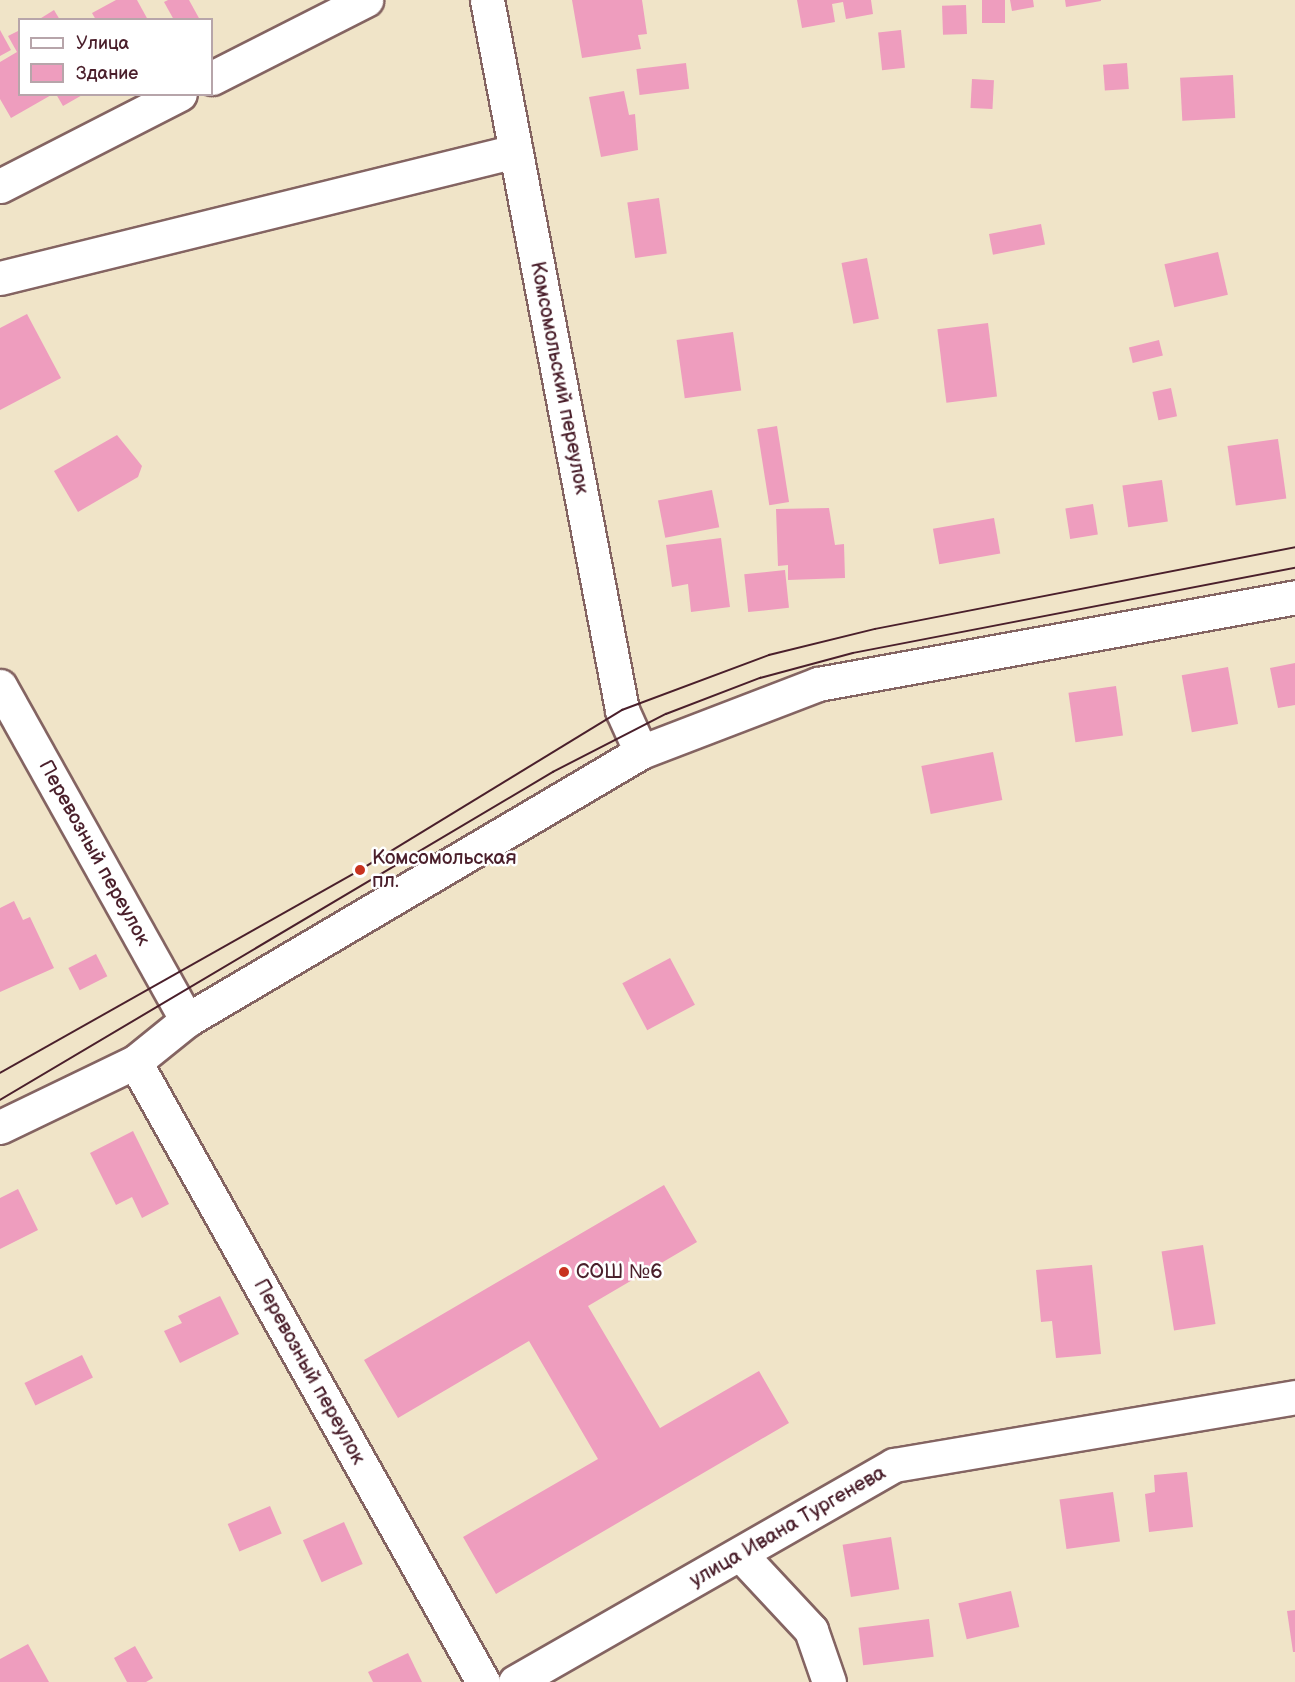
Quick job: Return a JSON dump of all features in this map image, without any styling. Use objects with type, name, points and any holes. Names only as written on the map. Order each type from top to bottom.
[{"type":"street","points":[[213,77],[366,0]]},
{"type":"street","name":"Комсомольский переулок","points":[[487,0],[622,710],[641,753]]},
{"type":"street","points":[[0,186],[176,96]]},
{"type":"street","points":[[0,278],[516,151]]},
{"type":"street","points":[[0,1127],[135,1062],[188,1020],[641,753],[818,684],[1295,597]]},
{"type":"street","name":"Перевозный переулок","points":[[0,686],[188,1020]]},
{"type":"street","name":"Перевозный переулок","points":[[135,1062],[483,1682]]},
{"type":"street","name":"улица Ивана Тургенева","points":[[515,1682],[741,1555],[894,1465],[1295,1397]]},
{"type":"street","points":[[741,1555],[811,1630],[829,1682]]},
{"type":"building","points":[[116,0],[137,0],[147,18],[95,18],[92,13]]},
{"type":"building","points":[[189,0],[199,18],[173,18],[164,2]]},
{"type":"building","points":[[572,0],[642,0],[647,34],[638,35],[641,49],[582,58]]},
{"type":"building","points":[[797,0],[871,0],[873,14],[846,19],[843,2],[832,4],[835,22],[802,28]]},
{"type":"building","points":[[982,0],[1005,0],[1005,23],[982,23]]},
{"type":"building","points":[[1010,0],[1033,0],[1034,7],[1012,11]]},
{"type":"building","points":[[1065,0],[1101,0],[1101,1],[1066,7]]},
{"type":"building","points":[[966,5],[967,34],[943,35],[942,6]]},
{"type":"building","points":[[54,10],[59,18],[41,18]]},
{"type":"building","points":[[0,30],[11,50],[0,56]]},
{"type":"building","points":[[901,30],[905,68],[882,70],[878,32]]},
{"type":"building","points":[[18,31],[18,96],[50,96],[11,118],[0,99],[0,62],[17,52],[8,36]]},
{"type":"building","points":[[686,63],[689,89],[640,95],[636,69]]},
{"type":"building","points":[[1127,63],[1129,89],[1105,91],[1103,65]]},
{"type":"building","points":[[1233,75],[1235,118],[1182,121],[1180,78]]},
{"type":"building","points":[[972,79],[994,80],[992,109],[970,108]]},
{"type":"building","points":[[624,91],[629,115],[635,114],[638,150],[601,157],[589,97]]},
{"type":"building","points":[[57,96],[80,96],[63,106]]},
{"type":"building","points":[[659,198],[667,253],[635,258],[627,202]]},
{"type":"building","points":[[1041,224],[1045,245],[993,255],[989,234]]},
{"type":"building","points":[[1218,252],[1228,295],[1174,307],[1164,264]]},
{"type":"building","points":[[867,258],[879,319],[853,324],[841,263]]},
{"type":"building","points":[[27,314],[61,378],[0,410],[0,328]]},
{"type":"building","points":[[988,323],[997,396],[946,403],[937,329]]},
{"type":"building","points":[[733,332],[741,390],[685,398],[677,340]]},
{"type":"building","points":[[1159,340],[1163,356],[1133,363],[1129,347]]},
{"type":"building","points":[[1171,388],[1177,416],[1158,420],[1152,392]]},
{"type":"building","points":[[777,426],[789,502],[769,505],[757,429]]},
{"type":"building","points":[[117,435],[142,466],[138,477],[78,512],[54,471]]},
{"type":"building","points":[[1278,439],[1286,498],[1236,506],[1227,446]]},
{"type":"building","points":[[1162,480],[1168,522],[1128,527],[1122,486]]},
{"type":"building","points":[[712,490],[719,527],[665,538],[658,500]]},
{"type":"building","points":[[1093,504],[1098,535],[1070,539],[1065,508]]},
{"type":"building","points":[[829,508],[835,545],[844,544],[845,578],[788,580],[788,565],[778,566],[776,509]]},
{"type":"building","points":[[994,518],[1000,553],[939,564],[933,529]]},
{"type":"building","points":[[721,538],[730,607],[691,612],[688,584],[672,587],[666,545]]},
{"type":"building","points":[[785,570],[789,608],[748,612],[744,574]]},
{"type":"building","points":[[1295,663],[1295,705],[1278,708],[1270,668]]},
{"type":"building","points":[[1228,667],[1238,724],[1192,732],[1182,675]]},
{"type":"building","points":[[1116,686],[1123,736],[1075,742],[1068,693]]},
{"type":"building","points":[[993,752],[1002,800],[931,814],[921,766]]},
{"type":"building","points":[[14,901],[23,920],[30,917],[54,968],[0,992],[0,908]]},
{"type":"building","points":[[96,954],[107,976],[80,990],[68,968]]},
{"type":"building","points":[[670,958],[695,1005],[647,1030],[622,983]]},
{"type":"building","points":[[133,1131],[169,1204],[142,1218],[132,1197],[116,1205],[90,1153]]},
{"type":"building","points":[[664,1185],[697,1242],[588,1306],[660,1428],[759,1371],[789,1423],[496,1594],[463,1537],[598,1459],[529,1341],[398,1418],[364,1360]]},
{"type":"building","points":[[18,1189],[38,1230],[0,1249],[0,1198]]},
{"type":"building","points":[[1203,1245],[1216,1324],[1174,1331],[1162,1252]]},
{"type":"building","points":[[1092,1265],[1101,1354],[1056,1358],[1052,1321],[1041,1322],[1036,1270]]},
{"type":"building","points":[[220,1296],[239,1334],[180,1363],[164,1331],[182,1323],[178,1316]]},
{"type":"building","points":[[82,1355],[93,1377],[35,1406],[24,1383]]},
{"type":"building","points":[[1187,1472],[1193,1527],[1149,1532],[1145,1494],[1155,1492],[1154,1475]]},
{"type":"building","points":[[1113,1492],[1120,1542],[1066,1549],[1060,1500]]},
{"type":"building","points":[[270,1506],[282,1534],[239,1552],[228,1524]]},
{"type":"building","points":[[344,1522],[363,1564],[322,1582],[303,1540]]},
{"type":"building","points":[[891,1537],[899,1589],[851,1597],[843,1545]]},
{"type":"building","points":[[1011,1591],[1019,1627],[967,1639],[958,1603]]},
{"type":"building","points":[[1295,1610],[1295,1652],[1293,1652],[1287,1611]]},
{"type":"building","points":[[929,1619],[934,1657],[863,1665],[859,1628]]},
{"type":"building","points":[[28,1644],[49,1682],[0,1682],[0,1659]]},
{"type":"building","points":[[135,1646],[153,1678],[146,1682],[127,1682],[114,1658]]},
{"type":"building","points":[[408,1653],[422,1682],[373,1682],[368,1672]]},
{"type":"tram line","points":[[0,1073],[360,870],[622,710],[769,655],[875,629],[1295,547]]},
{"type":"tram line","points":[[0,1100],[553,772],[666,714],[760,678],[853,653],[1295,568]]},
{"type":"place","name":"Комсомольская пл.","points":[[360,870]]},
{"type":"place","name":"СОШ №6","points":[[564,1272]]}]
